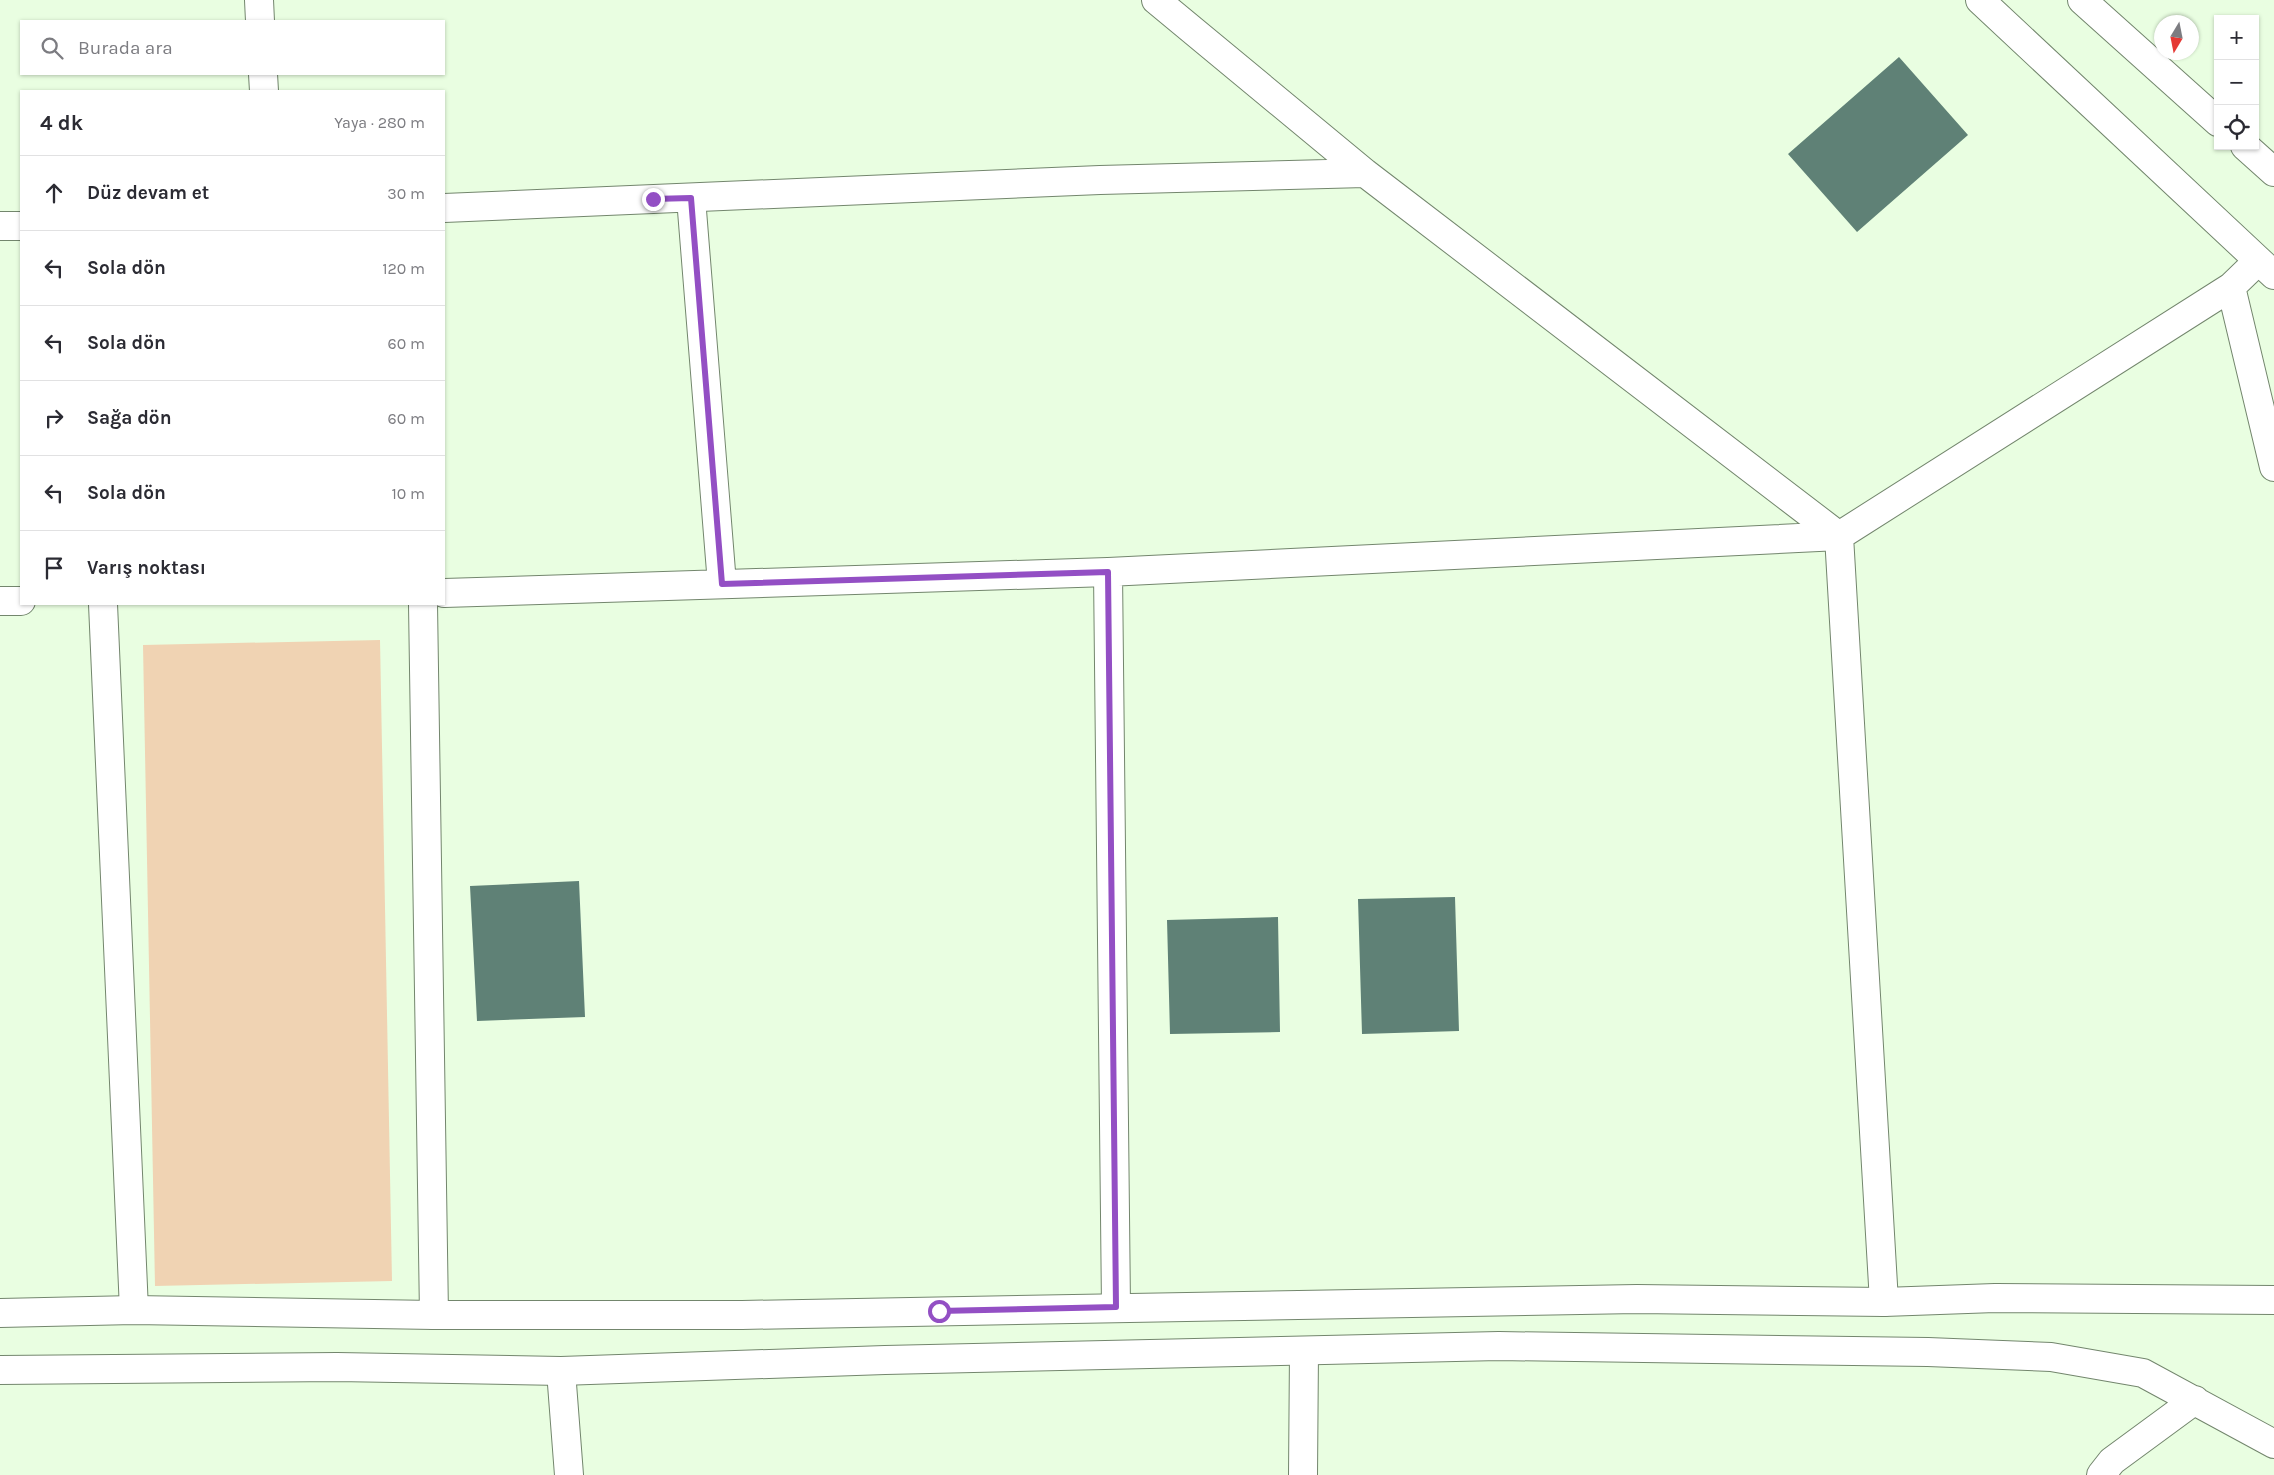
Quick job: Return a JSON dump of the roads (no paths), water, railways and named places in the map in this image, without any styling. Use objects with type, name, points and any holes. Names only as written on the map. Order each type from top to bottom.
[{"type":"street","points":[[259,0],[260,20]]},
{"type":"street","points":[[1156,0],[1366,173],[1839,536],[1884,1302]]},
{"type":"street","points":[[445,593],[1108,572],[1839,536],[2231,287],[2266,268],[1980,0]]},
{"type":"street","points":[[2082,0],[2214,118]]},
{"type":"street","points":[[263,75],[264,90]]},
{"type":"street","points":[[2249,150],[2274,172]]},
{"type":"street","points":[[445,208],[1100,180],[1366,173]]},
{"type":"street","points":[[691,198],[722,584]]},
{"type":"street","points":[[0,226],[20,226]]},
{"type":"street","points":[[2231,287],[2274,467]]},
{"type":"street","points":[[1108,572],[1116,1307]]},
{"type":"street","points":[[0,602],[20,601]]},
{"type":"street","points":[[103,605],[134,1310]]},
{"type":"street","points":[[423,605],[434,1315]]},
{"type":"street","points":[[0,1312],[134,1310],[434,1315],[742,1315],[1637,1299],[1884,1302],[1995,1298],[2274,1300]]},
{"type":"street","points":[[0,1370],[337,1367],[561,1371],[884,1360],[1499,1346],[1928,1352],[2051,1357],[2143,1373],[2274,1444]]},
{"type":"street","points":[[1303,1475],[1304,1351]]},
{"type":"street","points":[[561,1371],[569,1475]]},
{"type":"street","points":[[2101,1475],[2112,1461],[2195,1400]]}]
